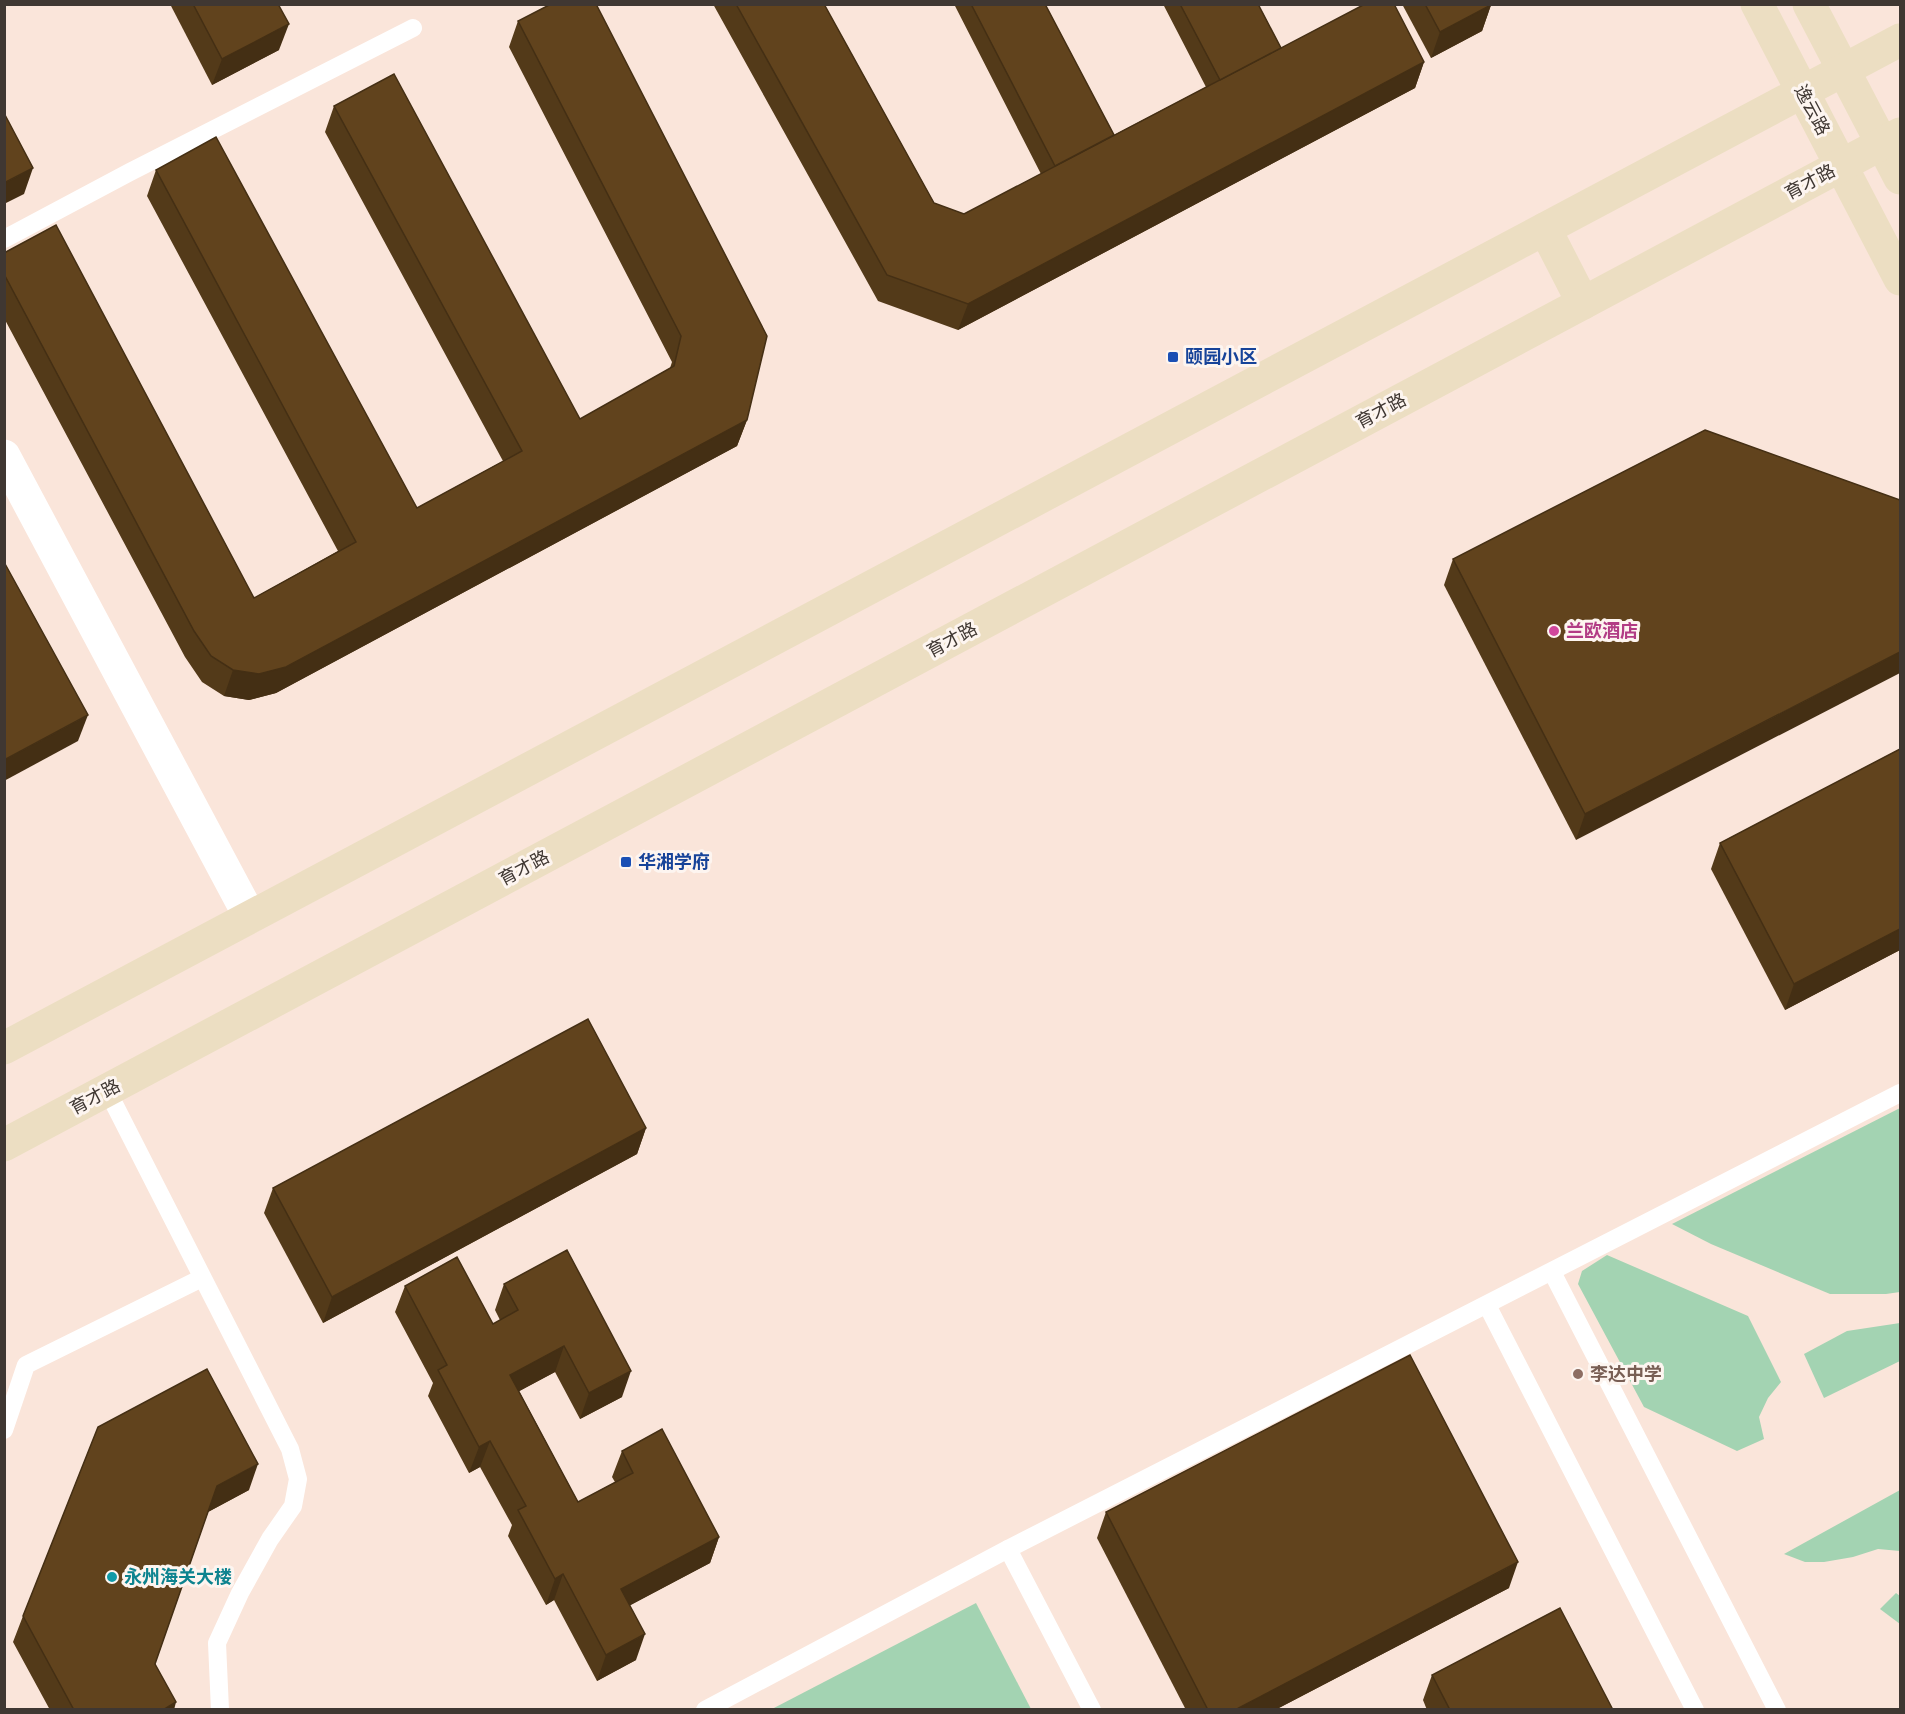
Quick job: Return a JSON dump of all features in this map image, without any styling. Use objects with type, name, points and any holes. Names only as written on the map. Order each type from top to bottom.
[{"type":"main road","name":"逸云路","points":[[1757,4],[1900,279]]},
{"type":"main road","points":[[1809,4],[1844,70],[1892,139],[1900,178]]},
{"type":"main road","points":[[4,1048],[1900,39]]},
{"type":"main road","name":"育才路","points":[[4,1145],[1892,139]]},
{"type":"main road","points":[[1545,229],[1583,303]]},
{"type":"street","points":[[4,456],[250,917]]},
{"type":"lane","points":[[4,239],[413,28]]},
{"type":"lane","points":[[107,1090],[290,1449],[298,1479],[293,1506],[270,1539],[240,1593],[217,1643],[220,1710]]},
{"type":"lane","points":[[705,1710],[1008,1550],[1900,1093]]},
{"type":"lane","points":[[1552,1272],[1777,1710]]},
{"type":"lane","points":[[4,1430],[26,1365],[202,1278]]},
{"type":"lane","points":[[1486,1305],[1695,1710]]},
{"type":"lane","points":[[1008,1550],[1092,1710]]},
{"type":"green space","points":[[1900,1108],[1900,1292],[1830,1294],[1711,1244],[1672,1224]]},
{"type":"green space","points":[[1607,1255],[1748,1316],[1781,1382],[1768,1398],[1759,1417],[1764,1439],[1737,1451],[1644,1407],[1578,1284],[1582,1271]]},
{"type":"green space","points":[[1900,1323],[1900,1361],[1824,1398],[1804,1354],[1847,1331]]},
{"type":"green space","points":[[1900,1490],[1900,1551],[1878,1549],[1853,1557],[1824,1562],[1805,1562],[1784,1554]]},
{"type":"green space","points":[[1896,1593],[1900,1596],[1900,1624],[1880,1609]]},
{"type":"green space","points":[[976,1603],[1031,1709],[772,1709]]},
{"type":"building","points":[[193,4],[278,4],[289,24],[222,59]]},
{"type":"building","points":[[551,4],[596,4],[767,336],[747,420],[286,667],[259,674],[233,670],[211,656],[194,631],[4,274],[4,253],[56,225],[254,598],[356,542],[156,170],[216,137],[417,508],[522,451],[334,106],[394,74],[580,419],[674,366],[681,336],[518,21]]},
{"type":"building","points":[[736,4],[824,4],[934,203],[964,214],[1365,4],[1394,4],[1424,62],[968,304],[887,275]]},
{"type":"building","points":[[971,4],[1045,4],[1114,135],[1055,166]]},
{"type":"building","points":[[1180,4],[1258,4],[1281,48],[1220,80]]},
{"type":"building","points":[[1425,4],[1490,4],[1491,5],[1440,32]]},
{"type":"building","points":[[4,113],[33,168],[4,183]]},
{"type":"building","points":[[1705,430],[1900,500],[1900,652],[1585,814],[1453,559]]},
{"type":"building","points":[[4,562],[88,715],[6,759],[4,756]]},
{"type":"building","points":[[1900,749],[1900,929],[1794,984],[1720,843]]},
{"type":"building","points":[[588,1019],[646,1128],[332,1297],[273,1188]]},
{"type":"building","points":[[567,1250],[631,1371],[589,1393],[564,1346],[510,1375],[578,1502],[633,1473],[622,1451],[662,1429],[719,1537],[621,1589],[645,1634],[606,1655],[563,1574],[555,1579],[518,1510],[526,1506],[490,1441],[479,1447],[438,1370],[447,1365],[405,1286],[457,1257],[493,1324],[518,1310],[504,1284]]},
{"type":"building","points":[[1410,1355],[1518,1562],[1235,1710],[1208,1710],[1106,1512]]},
{"type":"building","name":"永州海关大楼","points":[[207,1369],[258,1464],[217,1486],[155,1664],[176,1702],[163,1710],[74,1710],[23,1616],[98,1427]]},
{"type":"building","points":[[1560,1608],[1613,1710],[1450,1710],[1432,1675]]},
{"type":"place","name":"颐园小区","points":[[1173,357]]},
{"type":"place","name":"兰欧酒店","points":[[1554,631]]},
{"type":"place","name":"华湘学府","points":[[626,862]]},
{"type":"place","name":"李达中学","points":[[1578,1374]]},
{"type":"place","name":"永州海关大楼","points":[[112,1577]]}]
